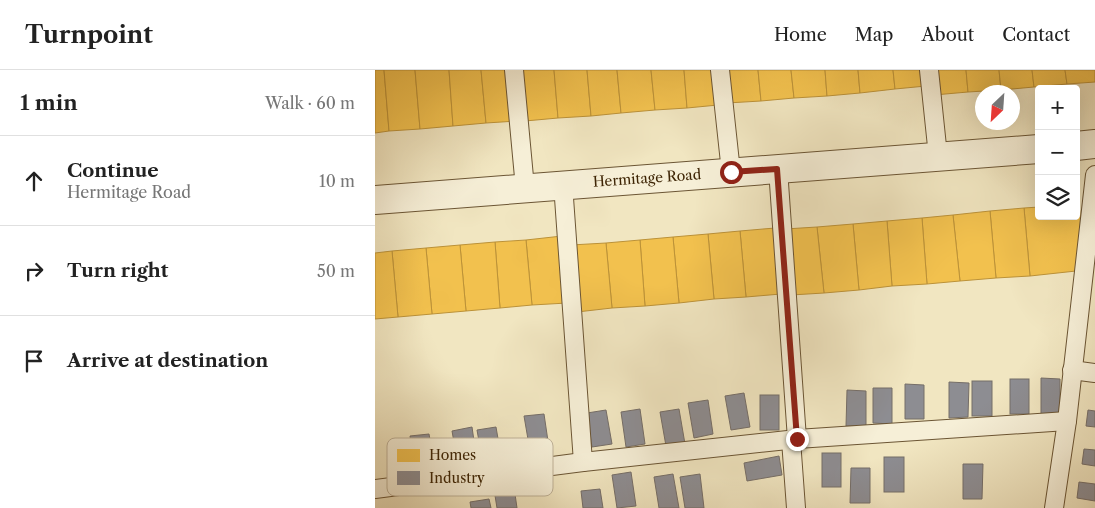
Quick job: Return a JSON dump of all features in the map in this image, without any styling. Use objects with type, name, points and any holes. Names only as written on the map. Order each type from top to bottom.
[{"type":"street","points":[[1080,146],[1095,144]]},
{"type":"street","name":"Hermitage Road","points":[[375,200],[563,184],[1035,149]]},
{"type":"lane","points":[[514,70],[525,188]]},
{"type":"lane","points":[[721,70],[731,172]]},
{"type":"lane","points":[[929,70],[937,156]]},
{"type":"lane","points":[[777,169],[794,439],[796,508]]},
{"type":"lane","points":[[1054,508],[1067,421],[1095,175]]},
{"type":"lane","points":[[563,184],[583,462]]},
{"type":"lane","points":[[1072,370],[1095,373]]},
{"type":"lane","points":[[553,466],[794,439],[1067,421]]},
{"type":"building: Homes","points":[[375,70],[384,70],[389,131],[375,133]]},
{"type":"building: Homes","points":[[384,70],[415,70],[420,129],[389,131]]},
{"type":"building: Homes","points":[[415,70],[449,70],[453,126],[420,129]]},
{"type":"building: Homes","points":[[449,70],[481,70],[486,123],[453,126]]},
{"type":"building: Homes","points":[[481,70],[512,70],[517,121],[486,123]]},
{"type":"building: Homes","points":[[521,70],[554,70],[558,118],[525,121]]},
{"type":"building: Homes","points":[[554,70],[587,70],[591,116],[558,118]]},
{"type":"building: Homes","points":[[587,70],[617,70],[621,113],[591,116]]},
{"type":"building: Homes","points":[[617,70],[651,70],[655,110],[621,113]]},
{"type":"building: Homes","points":[[651,70],[684,70],[687,108],[655,110]]},
{"type":"building: Homes","points":[[684,70],[715,70],[718,105],[687,108]]},
{"type":"building: Homes","points":[[724,70],[758,70],[761,101],[727,103]]},
{"type":"building: Homes","points":[[758,70],[791,70],[794,98],[761,101]]},
{"type":"building: Homes","points":[[791,70],[825,70],[827,96],[794,98]]},
{"type":"building: Homes","points":[[825,70],[858,70],[860,93],[827,96]]},
{"type":"building: Homes","points":[[858,70],[893,70],[895,89],[860,93]]},
{"type":"building: Homes","points":[[893,70],[924,70],[926,86],[895,89]]},
{"type":"building: Homes","points":[[932,70],[966,70],[968,92],[934,95]]},
{"type":"building: Homes","points":[[966,70],[999,70],[1000,85],[975,85],[975,92],[968,92]]},
{"type":"building: Homes","points":[[999,70],[1032,70],[1034,87],[1020,88],[1020,85],[1000,85]]},
{"type":"building: Homes","points":[[1032,70],[1065,70],[1067,84],[1035,85],[1034,87]]},
{"type":"building: Homes","points":[[1065,70],[1095,70],[1095,82],[1067,84]]},
{"type":"building: Homes","points":[[1035,207],[1035,220],[1080,220],[1080,215],[1082,236],[1076,271],[1030,276],[1024,208]]},
{"type":"building: Homes","points":[[1024,208],[1030,276],[996,278],[990,211]]},
{"type":"building: Homes","points":[[990,211],[996,278],[960,281],[953,215]]},
{"type":"building: Homes","points":[[953,215],[960,281],[927,284],[922,218]]},
{"type":"building: Homes","points":[[922,218],[927,284],[892,286],[887,221]]},
{"type":"building: Homes","points":[[887,221],[892,286],[859,290],[853,224]]},
{"type":"building: Homes","points":[[853,224],[859,290],[824,293],[817,227]]},
{"type":"building: Homes","points":[[817,227],[824,293],[791,295],[785,229]]},
{"type":"building: Homes","points":[[775,228],[781,294],[746,297],[740,231]]},
{"type":"building: Homes","points":[[740,231],[746,297],[714,299],[708,234]]},
{"type":"building: Homes","points":[[708,234],[714,299],[679,303],[673,237]]},
{"type":"building: Homes","points":[[562,236],[567,303],[532,305],[526,240]]},
{"type":"building: Homes","points":[[673,237],[679,303],[645,306],[640,240]]},
{"type":"building: Homes","points":[[526,240],[532,305],[500,308],[495,242]]},
{"type":"building: Homes","points":[[640,240],[645,306],[612,308],[606,243]]},
{"type":"building: Homes","points":[[495,242],[500,308],[466,311],[460,245]]},
{"type":"building: Homes","points":[[606,243],[612,308],[577,312],[571,245]]},
{"type":"building: Homes","points":[[460,245],[466,311],[432,314],[426,248]]},
{"type":"building: Homes","points":[[426,248],[432,314],[398,317],[392,251]]},
{"type":"building: Homes","points":[[392,251],[398,317],[375,319],[375,253]]},
{"type":"building: Industry","points":[[1041,378],[1060,379],[1060,413],[1041,414]]},
{"type":"building: Industry","points":[[1010,379],[1029,379],[1029,414],[1010,414]]},
{"type":"building: Industry","points":[[972,381],[992,381],[992,416],[972,416]]},
{"type":"building: Industry","points":[[949,382],[969,383],[968,417],[949,418]]},
{"type":"building: Industry","points":[[905,384],[924,385],[924,419],[905,419]]},
{"type":"building: Industry","points":[[873,388],[892,388],[892,424],[873,423]]},
{"type":"building: Industry","points":[[847,390],[866,391],[866,426],[846,426]]},
{"type":"building: Industry","points":[[744,393],[750,427],[731,430],[725,396]]},
{"type":"building: Industry","points":[[760,395],[779,395],[779,430],[760,430]]},
{"type":"building: Industry","points":[[708,400],[713,434],[694,438],[688,403]]},
{"type":"building: Industry","points":[[640,409],[645,444],[626,447],[621,412]]},
{"type":"building: Industry","points":[[679,409],[685,444],[666,446],[660,412]]},
{"type":"building: Industry","points":[[606,410],[612,444],[592,447],[587,413]]},
{"type":"building: Industry","points":[[1088,410],[1095,411],[1095,427],[1086,426]]},
{"type":"building: Industry","points":[[544,414],[548,438],[528,438],[524,416]]},
{"type":"building: Industry","points":[[472,427],[474,438],[453,438],[452,431]]},
{"type":"building: Industry","points":[[496,427],[498,438],[478,438],[477,430]]},
{"type":"building: Industry","points":[[429,434],[430,438],[410,438],[410,436]]},
{"type":"building: Industry","points":[[1084,449],[1095,450],[1095,466],[1082,464]]},
{"type":"building: Industry","points":[[822,453],[841,453],[841,487],[822,487]]},
{"type":"building: Industry","points":[[779,456],[782,475],[747,481],[744,463]]},
{"type":"building: Industry","points":[[884,457],[904,457],[904,492],[884,492]]},
{"type":"building: Industry","points":[[963,464],[983,464],[982,499],[963,499]]},
{"type":"building: Industry","points":[[851,468],[870,468],[870,503],[850,503]]},
{"type":"building: Industry","points":[[631,472],[636,506],[617,508],[612,475]]},
{"type":"building: Industry","points":[[673,474],[679,508],[659,508],[654,477]]},
{"type":"building: Industry","points":[[700,474],[704,508],[685,508],[680,477]]},
{"type":"building: Industry","points":[[1079,482],[1095,484],[1095,501],[1077,498]]},
{"type":"building: Industry","points":[[600,489],[603,508],[583,508],[581,491]]},
{"type":"building: Industry","points":[[495,496],[515,496],[517,508],[497,508]]},
{"type":"building: Industry","points":[[489,499],[491,508],[471,508],[470,502]]},
{"type":"route","points":[[731,172],[777,169],[797,439]]}]
